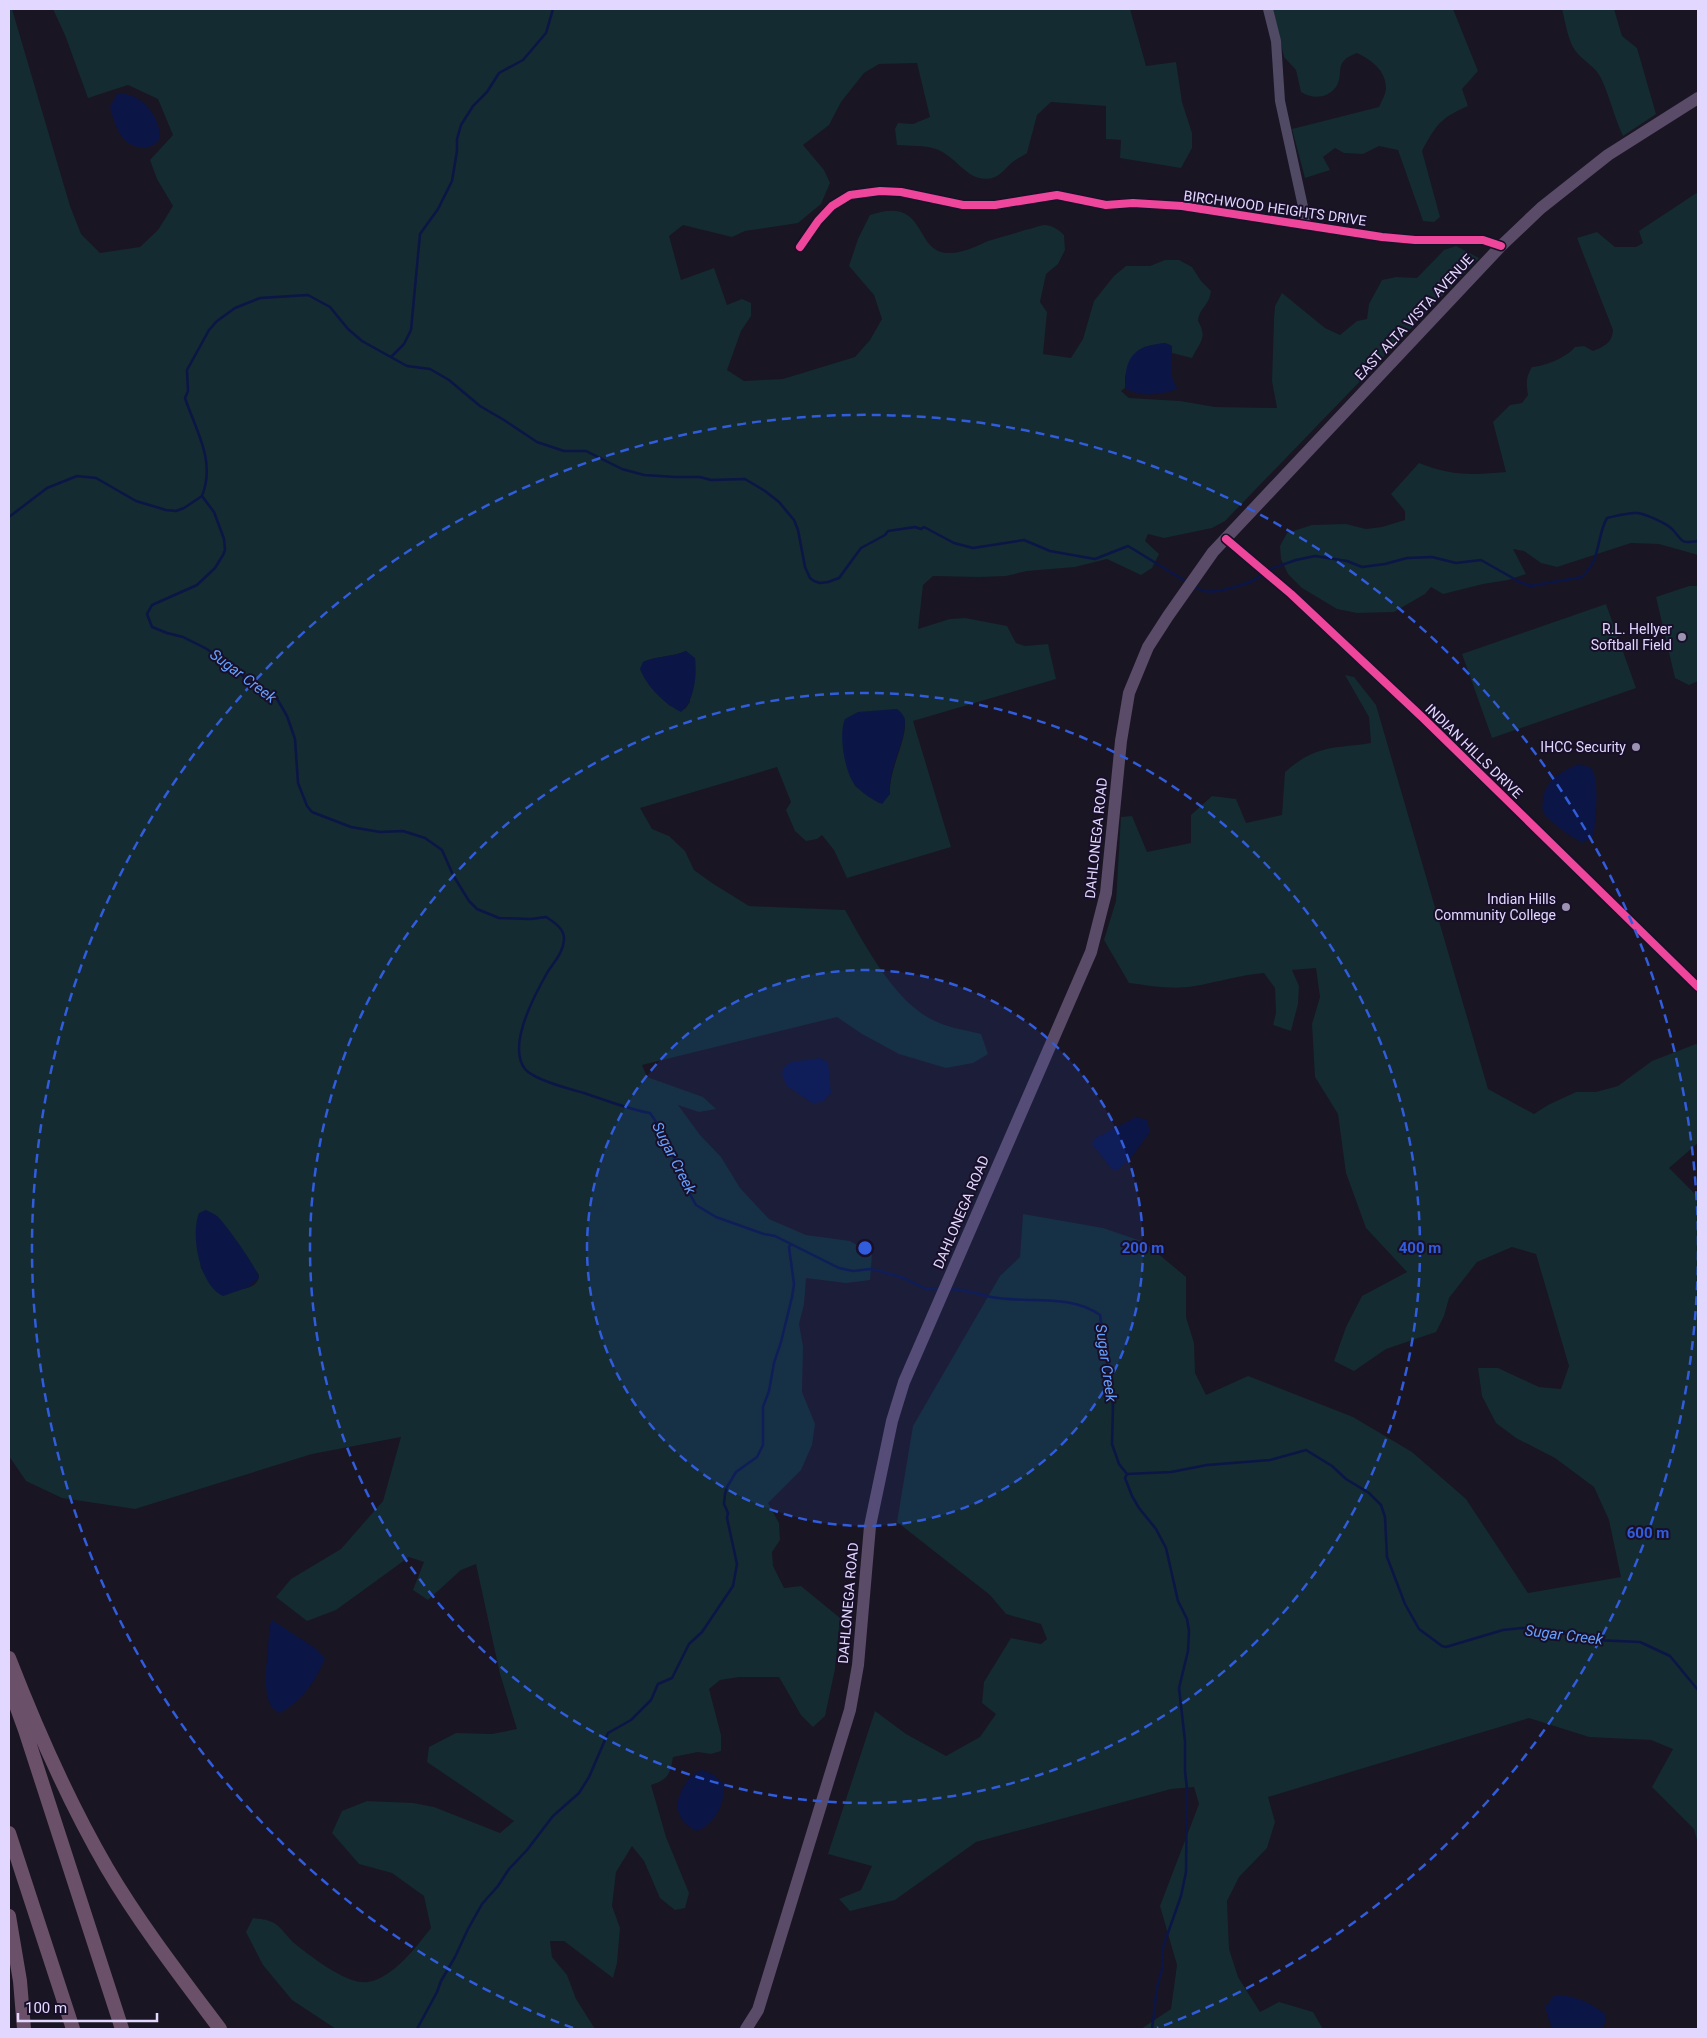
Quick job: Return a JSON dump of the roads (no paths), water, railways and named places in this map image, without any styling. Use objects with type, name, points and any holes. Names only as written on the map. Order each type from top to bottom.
[{"type":"highway","points":[[9,1658],[64,1790],[107,1868],[161,1951],[220,2029]]},
{"type":"highway","points":[[9,1686],[122,2029]]},
{"type":"highway","points":[[9,1832],[73,2029]]},
{"type":"highway","points":[[9,1916],[20,1981],[24,2029]]},
{"type":"main road","name":"EAST ALTA VISTA AVENUE","points":[[1303,457],[1501,246],[1542,208],[1606,157],[1698,98]]},
{"type":"main road","name":"DAHLONEGA ROAD","points":[[746,2029],[758,2010],[850,1710],[858,1665],[870,1526],[892,1421],[902,1390],[1024,1102],[1091,952],[1106,893],[1121,741],[1129,693],[1148,647],[1213,552],[1303,457]]},
{"type":"street","points":[[1268,9],[1276,41],[1280,101],[1307,225]]},
{"type":"street","name":"BIRCHWOOD HEIGHTS DRIVE","points":[[800,247],[818,221],[832,206],[850,196],[880,190],[901,192],[963,205],[996,204],[1057,195],[1106,205],[1182,206],[1382,237],[1415,240],[1483,240],[1501,246]]},
{"type":"street","name":"INDIAN HILLS DRIVE","points":[[1226,539],[1291,594],[1423,718],[1698,987]]},
{"type":"waterway","points":[[391,357],[404,344],[411,330],[420,234],[438,209],[452,181],[457,139],[461,125],[473,106],[487,92],[499,73],[523,60],[546,33],[553,9]]},
{"type":"waterway","points":[[202,496],[206,483],[206,458],[185,398],[188,391],[187,370],[209,330],[217,321],[235,308],[260,298],[308,295],[330,307],[348,329],[362,341],[407,366],[430,369],[449,380],[480,406],[537,442],[564,451],[586,451],[622,469],[644,475],[700,477],[711,480],[745,479],[779,502],[794,520],[798,530],[805,567],[810,578],[820,583],[839,578],[861,548],[885,535],[888,531],[915,527],[921,529],[924,527],[954,543],[973,548],[1024,540],[1050,551],[1095,559],[1128,546],[1187,582]]},
{"type":"waterway","name":"Sugar Creek","points":[[9,517],[47,488],[77,476],[96,478],[136,501],[166,510],[176,511],[184,508],[202,496]]},
{"type":"waterway","name":"Sugar Creek","points":[[202,496],[214,512],[224,539],[225,550],[215,568],[197,585],[152,605],[147,614],[152,627],[183,637],[205,648],[232,665],[247,680],[276,697],[287,716],[295,739],[298,783],[307,806],[312,812],[351,827],[380,832],[403,831],[425,838],[442,850],[453,875],[469,901],[477,909],[499,918],[531,919],[546,917],[558,926],[564,936],[562,949],[536,994],[521,1034],[520,1059],[525,1069],[536,1077],[553,1084],[650,1113],[667,1138],[681,1178],[696,1205],[716,1217],[775,1236],[839,1268],[853,1271],[870,1269],[880,1271],[904,1278],[926,1289],[939,1289]]},
{"type":"waterway","points":[[1267,570],[1315,556],[1347,561],[1362,567],[1385,564],[1407,558],[1432,557],[1456,563],[1481,560],[1530,586],[1582,577],[1596,555],[1607,518],[1638,513],[1666,525],[1682,541],[1698,541]]},
{"type":"waterway","points":[[1193,586],[1205,591],[1218,591],[1244,584],[1263,574]]},
{"type":"waterway","points":[[417,2029],[482,1904],[553,1816],[579,1793],[589,1777],[608,1733],[631,1720],[651,1700],[658,1684],[672,1678],[689,1644],[702,1632],[733,1586],[737,1564],[727,1518],[728,1513],[724,1504],[725,1494],[736,1472],[757,1457],[763,1445],[763,1407],[769,1391],[774,1363],[781,1342],[794,1284],[789,1247],[791,1244]]},
{"type":"waterway","name":"Sugar Creek","points":[[949,1289],[1005,1299],[1061,1301],[1088,1308],[1100,1315],[1113,1406],[1112,1444],[1119,1464],[1127,1474],[1171,1472],[1207,1465],[1270,1460],[1306,1450],[1332,1466],[1346,1479],[1369,1493],[1381,1505],[1385,1517],[1387,1557],[1405,1604],[1419,1629],[1442,1646],[1446,1647],[1503,1630],[1522,1628],[1555,1631],[1595,1640],[1640,1642],[1670,1656],[1698,1690]]},
{"type":"waterway","points":[[1127,1474],[1125,1478],[1132,1496],[1156,1529],[1166,1548],[1178,1601],[1187,1619],[1189,1631],[1188,1651],[1179,1688],[1185,1741],[1187,1789],[1186,1872],[1181,1896],[1163,1947],[1162,1969],[1157,1988],[1152,2029]]},
{"type":"place","name":"R.L. Hellyer Softball Field","points":[[1682,637]]},
{"type":"place","name":"IHCC Security","points":[[1636,747]]},
{"type":"place","name":"Indian Hills Community College","points":[[1566,907]]}]
